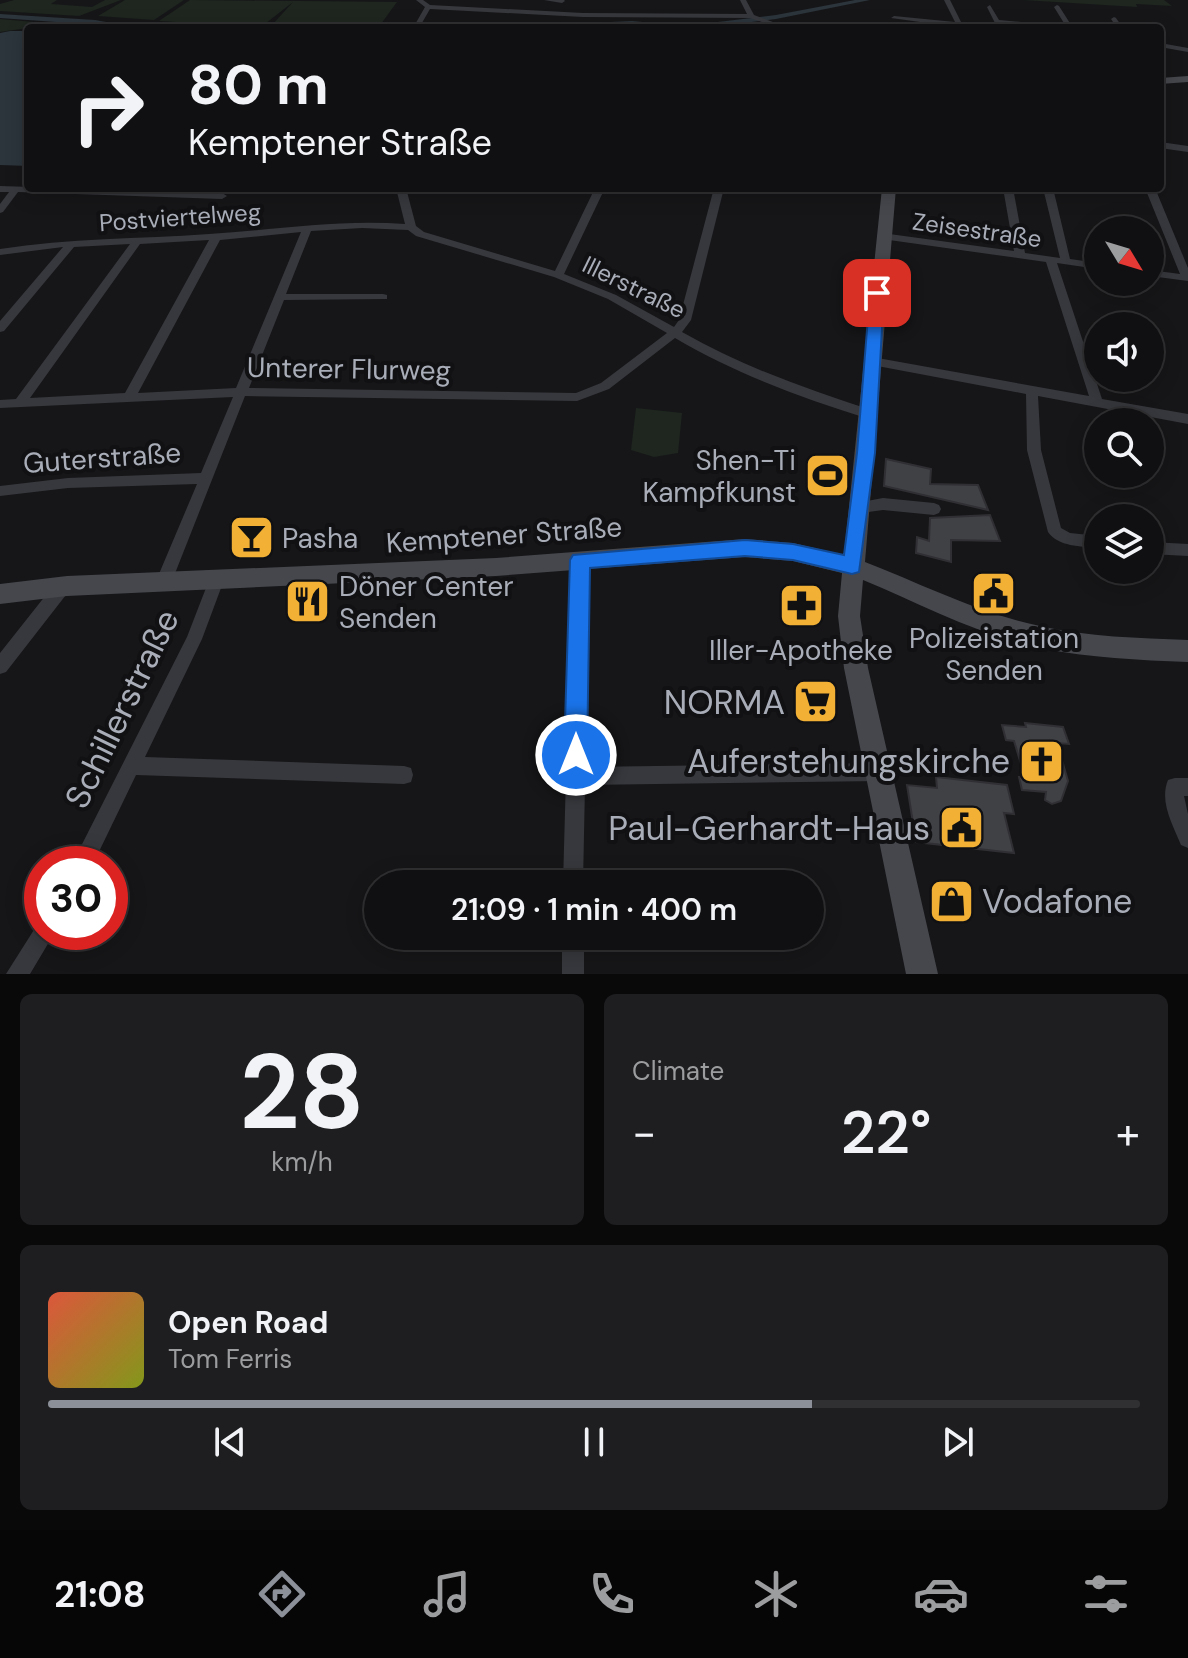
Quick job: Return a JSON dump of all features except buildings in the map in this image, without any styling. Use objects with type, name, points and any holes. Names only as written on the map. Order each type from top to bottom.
[{"type":"main road","points":[[1164,81],[1188,79]]},
{"type":"main road","points":[[888,192],[849,616],[856,668],[881,772],[922,974]]},
{"type":"main road","name":"Kemptener Straße","points":[[0,594],[63,586],[580,560],[745,548],[793,552],[852,566],[992,623],[1039,637],[1109,648],[1188,651]]},
{"type":"street","points":[[419,0],[428,7],[752,17],[775,24]]},
{"type":"street","points":[[519,11],[526,0]]},
{"type":"street","points":[[547,0],[562,1]]},
{"type":"street","points":[[743,0],[752,17]]},
{"type":"street","points":[[947,0],[959,24]]},
{"type":"street","points":[[648,5],[649,16]]},
{"type":"street","points":[[418,24],[428,7]]},
{"type":"street","points":[[990,7],[997,22],[1020,24]]},
{"type":"street","points":[[1057,7],[1068,24]]},
{"type":"street","points":[[894,18],[944,24]]},
{"type":"street","points":[[1114,19],[1117,24]]},
{"type":"street","points":[[1164,46],[1188,50]]},
{"type":"street","points":[[1164,146],[1188,149]]},
{"type":"street","points":[[0,189],[24,189]]},
{"type":"street","points":[[0,210],[16,189]]},
{"type":"street","points":[[104,192],[222,196]]},
{"type":"street","points":[[402,192],[411,227]]},
{"type":"street","points":[[558,275],[598,192]]},
{"type":"street","points":[[677,331],[685,320],[716,192]]},
{"type":"street","points":[[1009,192],[1020,256]]},
{"type":"street","name":"Zeisestraße","points":[[1049,192],[1066,262]]},
{"type":"street","points":[[1152,192],[1188,278]]},
{"type":"street","name":"Postviertelweg","points":[[0,252],[216,237],[360,222],[411,227]]},
{"type":"street","points":[[164,581],[308,227]]},
{"type":"street","name":"Illerstraße","points":[[411,227],[430,238],[558,275],[612,297],[677,331],[715,356],[769,379],[869,414]]},
{"type":"street","name":"Zeisestraße","points":[[882,236],[1084,264]]},
{"type":"street","points":[[129,397],[216,237]]},
{"type":"street","points":[[20,403],[137,241]]},
{"type":"street","points":[[0,328],[70,245]]},
{"type":"street","points":[[1051,261],[1097,402]]},
{"type":"street","points":[[1164,275],[1188,278]]},
{"type":"street","points":[[280,297],[383,297]]},
{"type":"street","name":"Unterer Flurweg","points":[[0,404],[243,392],[577,397],[605,386],[677,331]]},
{"type":"street","points":[[872,361],[1188,419]]},
{"type":"street","points":[[1032,391],[1034,450],[1055,532],[1068,539],[1084,541]]},
{"type":"street","name":"Guterstraße","points":[[0,491],[68,483],[207,478]]},
{"type":"street","points":[[861,507],[883,504],[934,509]]},
{"type":"street","points":[[1164,549],[1188,550]]},
{"type":"street","points":[[573,870],[580,560]]},
{"type":"street","name":"Schillerstraße","points":[[91,846],[194,639],[216,580]]},
{"type":"street","points":[[0,666],[63,586]]},
{"type":"street","points":[[133,766],[404,775]]},
{"type":"street","points":[[575,776],[881,772]]},
{"type":"street","points":[[1188,787],[1175,787],[1175,805],[1188,838]]},
{"type":"street","points":[[17,974],[32,950]]},
{"type":"street","points":[[573,950],[573,974]]},
{"type":"shaded area","points":[[14,0],[57,0],[51,4],[92,7],[105,0],[121,0],[79,16],[0,11],[0,4]]},
{"type":"shaded area","points":[[125,0],[184,0],[154,20],[98,16]]},
{"type":"shaded area","points":[[190,0],[397,2],[381,24],[273,24],[293,2],[265,24],[159,21]]},
{"type":"shaded area","points":[[1023,0],[1164,0],[1172,6],[1136,4],[1137,7]]},
{"type":"shaded area","points":[[0,19],[56,24],[24,24],[24,29],[0,32]]},
{"type":"shaded area","points":[[24,31],[24,166],[0,165],[0,33]]},
{"type":"shaded area","points":[[636,408],[682,413],[678,453],[654,457],[631,450]]},
{"type":"waterway","points":[[717,24],[776,17],[866,0]]},
{"type":"waterway","points":[[0,16],[108,24]]},
{"type":"waterway","points":[[611,24],[642,24]]},
{"type":"place","name":"Shen-Ti Kampfkunst","points":[[827,476]]},
{"type":"place","name":"Pasha","points":[[251,538]]},
{"type":"place","name":"Polizeistation Senden","points":[[994,593]]},
{"type":"place","name":"Döner Center Senden","points":[[308,602]]},
{"type":"place","name":"Iller-Apotheke","points":[[801,606]]},
{"type":"place","name":"NORMA","points":[[816,702]]},
{"type":"place","name":"Auferstehungskirche","points":[[1041,761]]},
{"type":"place","name":"Paul-Gerhardt-Haus","points":[[961,828]]},
{"type":"place","name":"Vodafone","points":[[951,901]]},
{"type":"route","points":[[576,755],[580,560],[745,548],[793,552],[852,566],[866,453],[877,293]]}]
